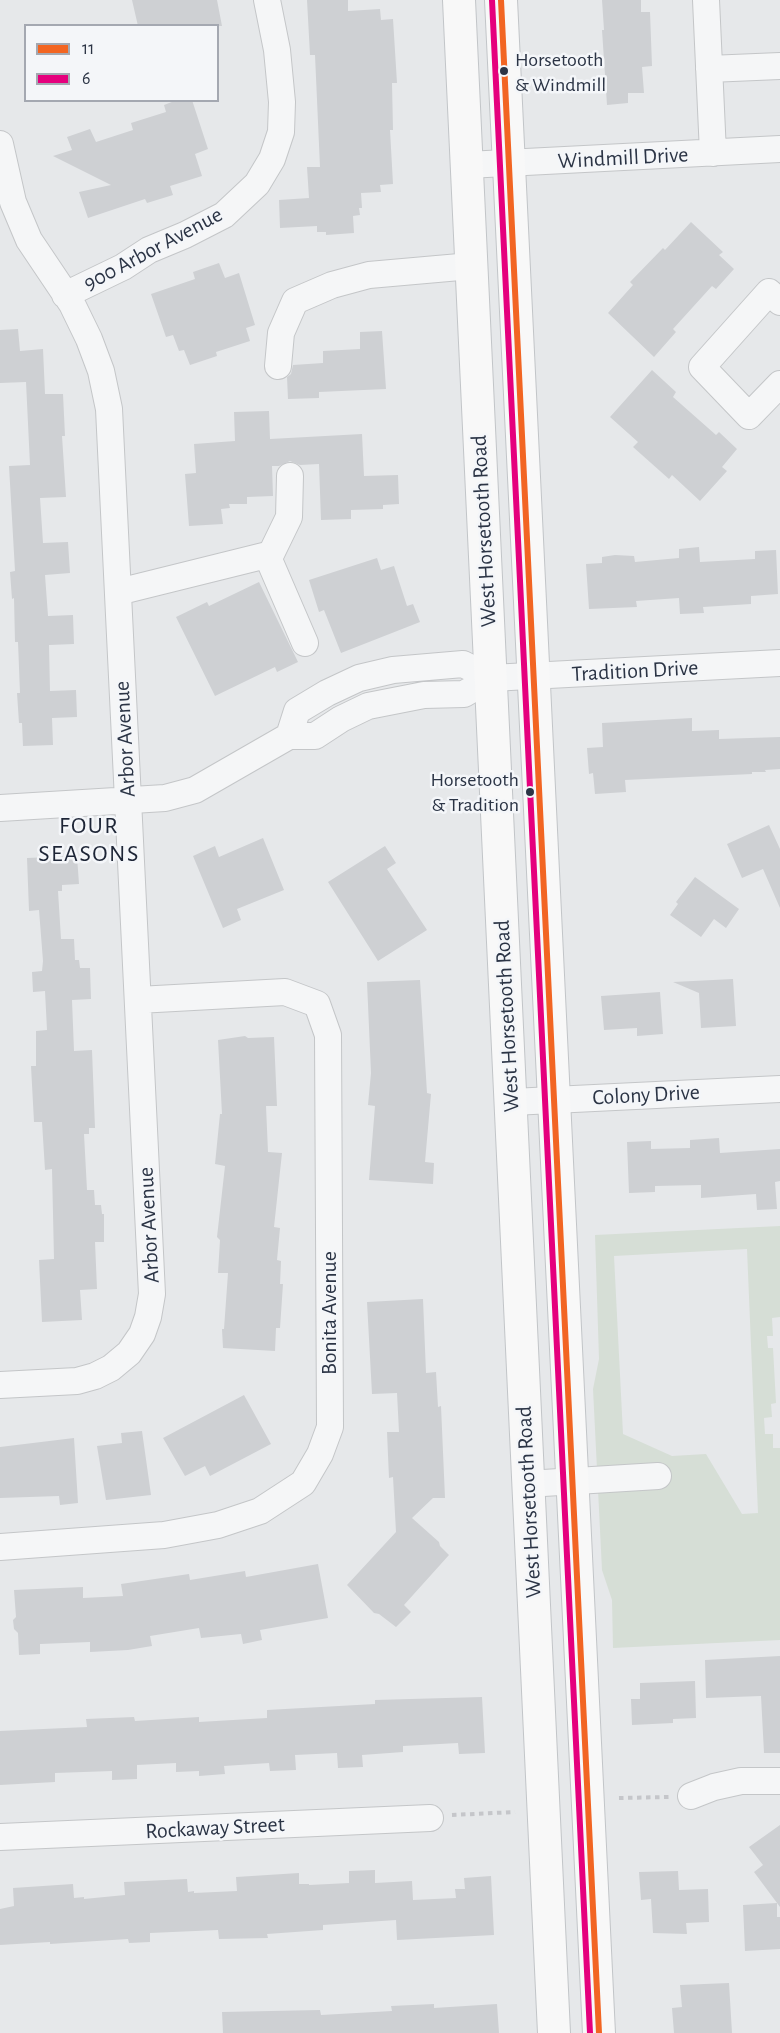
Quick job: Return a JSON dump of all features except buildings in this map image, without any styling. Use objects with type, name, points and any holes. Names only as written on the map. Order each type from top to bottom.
[{"type":"main road","name":"West Horsetooth Road","points":[[459,0],[554,2033]]},
{"type":"main road","name":"West Horsetooth Road","points":[[501,0],[599,2033]]},
{"type":"street","name":"900 Arbor Avenue","points":[[65,295],[123,267],[148,250],[185,235],[224,214],[257,184],[272,159],[281,132],[282,102],[277,50],[267,0]]},
{"type":"street","points":[[706,0],[713,153]]},
{"type":"street","points":[[709,69],[780,66]]},
{"type":"street","name":"Arbor Avenue","points":[[0,144],[14,202],[29,240],[65,295],[89,339],[109,409],[152,1294],[142,1334],[129,1353],[111,1368],[77,1381],[0,1384]]},
{"type":"street","name":"Windmill Drive","points":[[467,165],[780,149]]},
{"type":"street","points":[[278,366],[281,333],[295,301],[332,285],[369,275],[471,266]]},
{"type":"street","points":[[780,302],[769,292],[702,367],[749,416],[780,384]]},
{"type":"street","points":[[118,592],[271,554],[289,517],[290,476]]},
{"type":"street","points":[[267,555],[305,642]]},
{"type":"street","name":"Tradition Drive","points":[[490,678],[780,663]]},
{"type":"street","points":[[0,808],[165,798],[195,790],[288,736],[297,711],[359,678],[403,669],[463,664],[490,678]]},
{"type":"street","name":"Bonita Avenue","points":[[0,1547],[164,1535],[218,1525],[260,1511],[303,1483],[320,1454],[330,1427],[328,1035],[317,1004],[285,992],[138,1000]]},
{"type":"street","name":"Colony Drive","points":[[512,1102],[780,1089]]},
{"type":"street","points":[[527,1484],[658,1476]]},
{"type":"street","points":[[691,1796],[714,1787],[741,1781],[780,1781]]},
{"type":"street","name":"Rockaway Street","points":[[0,1837],[430,1818]]},
{"type":"path","points":[[619,1798],[646,1798]]},
{"type":"path","points":[[430,1818],[474,1813],[514,1812]]},
{"type":"shaded area","points":[[780,1226],[780,1317],[772,1318],[773,1336],[767,1336],[768,1348],[773,1348],[776,1403],[771,1404],[772,1417],[764,1418],[765,1434],[773,1434],[773,1448],[780,1448],[780,1640],[613,1648],[612,1600],[602,1570],[593,1389],[599,1359],[595,1235]],"holes":[[[747,1249],[758,1513],[742,1514],[706,1454],[672,1456],[623,1434],[614,1256]]]},
{"type":"transit line","name":"6","points":[[492,0],[590,2033]]},
{"type":"transit line","name":"11","points":[[501,0],[599,2033]]},
{"type":"place","name":"Horsetooth & Windmill","points":[[504,71]]},
{"type":"place","name":"Horsetooth & Tradition","points":[[530,792]]},
{"type":"district","name":"FOUR SEASONS","points":[[89,840]]}]
